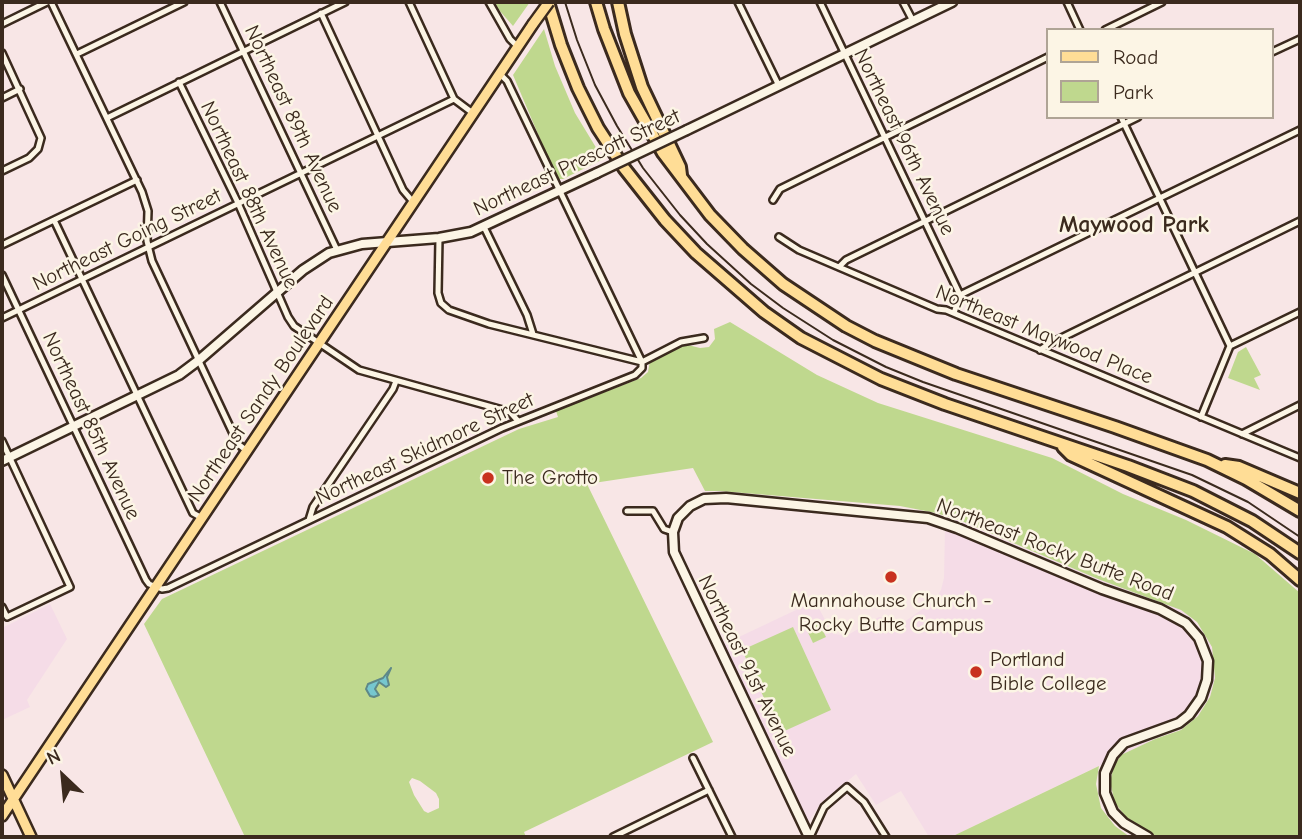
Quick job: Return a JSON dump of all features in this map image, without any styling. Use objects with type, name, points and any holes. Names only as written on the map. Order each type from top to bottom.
[{"type":"highway","points":[[548,2],[573,77],[610,147],[665,220],[729,284],[801,338],[858,368],[923,396],[1139,470],[1207,497],[1252,521],[1300,553]]},
{"type":"highway","points":[[596,2],[629,93],[650,133],[682,181],[727,233],[763,268],[811,304],[855,331],[924,363],[1217,464],[1300,511]]},
{"type":"highway","points":[[618,2],[642,87],[680,167],[682,181]]},
{"type":"highway","points":[[1062,445],[1071,455],[1227,527],[1257,545],[1300,580]]},
{"type":"highway","points":[[1217,464],[1239,467],[1300,494]]},
{"type":"main road","name":"Northeast Sandy Boulevard","points":[[2,816],[548,2]]},
{"type":"main road","points":[[2,775],[31,837]]},
{"type":"street","points":[[2,24],[49,2],[137,180],[148,211],[147,247],[239,444],[247,451]]},
{"type":"street","points":[[77,54],[184,2]]},
{"type":"street","name":"Northeast 89th Avenue","points":[[220,2],[337,250]]},
{"type":"street","points":[[107,118],[345,2]]},
{"type":"street","points":[[408,2],[454,99],[474,114]]},
{"type":"street","points":[[489,2],[510,39],[518,47]]},
{"type":"street","points":[[738,2],[779,86]]},
{"type":"street","name":"Northeast 96th Avenue","points":[[820,2],[960,295]]},
{"type":"street","points":[[903,2],[913,21]]},
{"type":"street","name":"Northeast Prescott Street","points":[[6,459],[179,375],[310,265],[337,250],[362,244],[463,234],[484,227],[953,2]]},
{"type":"street","points":[[1066,2],[1079,28]]},
{"type":"street","points":[[1109,28],[1162,2]]},
{"type":"street","points":[[321,13],[403,190],[414,203]]},
{"type":"street","points":[[1274,51],[1300,39]]},
{"type":"street","points":[[2,53],[41,138],[38,149],[29,158],[2,171]]},
{"type":"street","points":[[773,200],[780,189],[1046,58]]},
{"type":"street","points":[[500,74],[507,81],[642,362]]},
{"type":"street","name":"Northeast 88th Avenue","points":[[179,82],[238,203],[291,322],[353,367],[510,412],[517,421]]},
{"type":"street","points":[[2,98],[20,89]]},
{"type":"street","name":"Northeast Going Street","points":[[2,318],[454,99]]},
{"type":"street","points":[[1122,119],[1230,346]]},
{"type":"street","points":[[840,266],[846,260],[1134,119]]},
{"type":"street","points":[[954,313],[960,295],[1300,130]]},
{"type":"street","points":[[2,245],[137,180]]},
{"type":"street","points":[[54,220],[193,513],[202,518]]},
{"type":"street","points":[[1040,350],[1300,222]]},
{"type":"street","points":[[484,227],[527,315],[533,334]]},
{"type":"street","points":[[439,237],[438,293],[443,305],[449,310],[489,324],[642,362]]},
{"type":"street","name":"Northeast Maywood Place","points":[[779,237],[799,250],[937,309],[954,313],[1300,458]]},
{"type":"street","name":"Northeast 85th Avenue","points":[[2,275],[146,580],[155,587]]},
{"type":"street","points":[[1201,417],[1230,346],[1300,312]]},
{"type":"street","name":"Northeast Skidmore Street","points":[[155,587],[168,588],[517,421],[635,375],[642,368],[642,362],[681,342],[704,338]]},
{"type":"street","points":[[309,520],[313,507],[396,381]]},
{"type":"street","points":[[1242,434],[1300,405]]},
{"type":"street","points":[[2,441],[6,459],[70,587],[7,617],[2,607]]},
{"type":"street","name":"Northeast Rocky Butte Road","points":[[673,532],[678,518],[685,510],[695,502],[708,498],[912,515],[942,522],[1181,619],[1196,632],[1206,655],[1208,673],[1201,698],[1189,715],[1179,723],[1124,743],[1110,759],[1105,773],[1105,793],[1113,812],[1147,837]]},
{"type":"street","points":[[627,511],[650,510],[656,514],[664,529],[673,532]]},
{"type":"street","name":"Northeast 91st Avenue","points":[[673,532],[673,546],[678,562],[809,837]]},
{"type":"street","points":[[693,758],[732,837]]},
{"type":"street","points":[[809,837],[824,807],[848,787],[864,802],[886,837]]},
{"type":"street","points":[[613,837],[709,790]]},
{"type":"shaded area","name":"Portland Bible College","points":[[950,517],[1098,579],[1174,606],[1189,615],[1208,638],[1215,657],[1215,678],[1210,697],[1198,716],[1181,730],[1155,739],[951,837],[929,837],[901,791],[876,805],[856,774],[821,803],[808,822],[722,645],[815,601],[835,634],[846,636],[879,617],[891,619],[897,627],[934,601],[941,590],[944,578],[945,528]]},
{"type":"shaded area","points":[[50,604],[67,639],[27,700],[30,707],[2,720],[2,628]]},
{"type":"green space","points":[[492,2],[530,2],[513,26]]},
{"type":"green space","points":[[544,29],[555,66],[575,113],[603,159],[563,179],[557,179],[513,75]]},
{"type":"green space","points":[[730,322],[817,375],[878,403],[1052,458],[1123,494],[1186,520],[1255,554],[1300,593],[1300,837],[1157,837],[1126,817],[1115,803],[1110,782],[1114,766],[1121,755],[1181,730],[1198,716],[1210,697],[1215,678],[1212,647],[1197,622],[1181,610],[936,513],[900,506],[705,491],[693,468],[587,484],[713,742],[524,832],[526,837],[245,837],[144,624],[162,599],[519,429],[558,417],[556,411],[641,378],[648,372],[650,360],[684,344],[709,347],[715,339],[714,329]],"holes":[[[412,778],[436,793],[439,808],[428,813],[424,811],[409,782]]]},
{"type":"green space","points":[[1246,347],[1261,375],[1254,378],[1260,390],[1228,378],[1238,352]]},
{"type":"green space","points":[[818,621],[826,637],[813,643],[806,628]]},
{"type":"green space","points":[[793,627],[831,710],[780,733],[742,650]]},
{"type":"green space","points":[[1099,766],[1096,784],[1101,808],[1115,826],[1130,837],[951,837]]},
{"type":"water","points":[[391,668],[387,677],[389,685],[386,687],[379,682],[375,689],[379,695],[370,696],[366,689],[368,684],[383,678]]},
{"type":"tram line","points":[[565,2],[595,85],[643,168],[707,244],[751,284],[783,308],[833,340],[886,367],[1192,475],[1248,502],[1300,537]]},
{"type":"place","name":"The Grotto","points":[[488,478]]},
{"type":"place","name":"Mannahouse Church - Rocky Butte Campus","points":[[891,577]]},
{"type":"place","name":"Portland Bible College","points":[[976,672]]},
{"type":"district","name":"Maywood Park","points":[[1134,225]]}]
